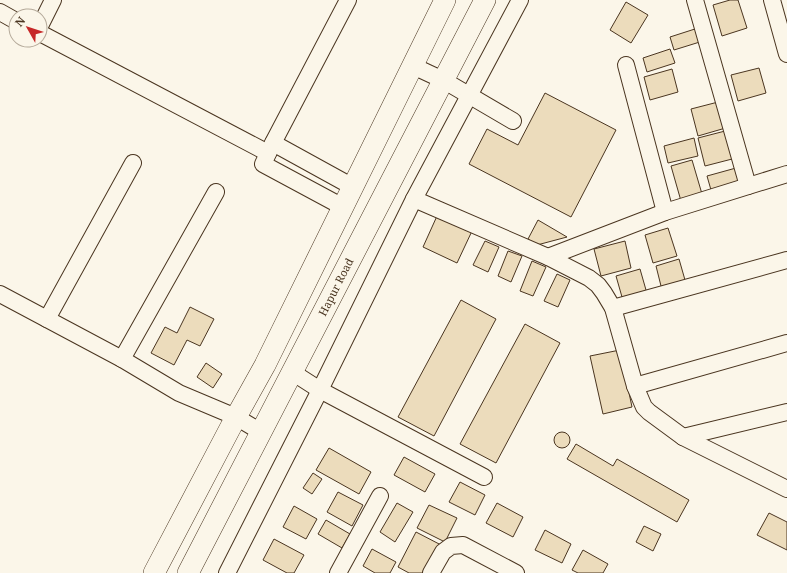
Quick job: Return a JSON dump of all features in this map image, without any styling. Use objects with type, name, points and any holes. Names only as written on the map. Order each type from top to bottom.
[{"type":"main road","points":[[154,573],[236,417],[266,366],[445,0]]},
{"type":"main road","name":"Hapur Road","points":[[188,573],[485,0]]},
{"type":"street","points":[[48,10],[53,0]]},
{"type":"street","points":[[343,207],[263,164],[348,0]]},
{"type":"street","points":[[227,573],[320,390],[414,199],[520,0]]},
{"type":"street","points":[[695,0],[748,186]]},
{"type":"street","points":[[772,0],[787,54]]},
{"type":"street","points":[[48,37],[353,187]]},
{"type":"street","points":[[626,65],[664,212]]},
{"type":"street","points":[[413,66],[443,80],[513,121]]},
{"type":"street","points":[[47,319],[133,163]]},
{"type":"street","points":[[548,257],[664,212],[787,174]]},
{"type":"street","points":[[122,359],[216,192]]},
{"type":"street","points":[[414,199],[548,257],[589,278],[598,285],[613,308],[635,386],[644,407],[683,438],[787,489]]},
{"type":"street","points":[[613,308],[787,260]]},
{"type":"street","points":[[0,294],[122,359],[180,393],[236,417],[261,432]]},
{"type":"street","points":[[635,386],[787,343]]},
{"type":"street","points":[[292,372],[320,390],[484,477]]},
{"type":"street","points":[[683,438],[787,412]]},
{"type":"street","points":[[338,573],[380,496]]},
{"type":"street","points":[[431,573],[443,552],[451,546],[463,545],[516,573]]},
{"type":"building","points":[[730,0],[738,0],[747,28],[722,36],[713,5]]},
{"type":"building","points":[[626,2],[648,15],[631,43],[610,30]]},
{"type":"building","points":[[698,28],[703,41],[674,50],[670,37]]},
{"type":"building","points":[[670,49],[675,63],[647,72],[643,58]]},
{"type":"building","points":[[759,68],[766,93],[738,101],[731,75]]},
{"type":"building","points":[[672,69],[678,92],[650,100],[644,77]]},
{"type":"building","points":[[545,93],[616,130],[571,217],[469,164],[487,129],[518,145]]},
{"type":"building","points":[[722,101],[729,127],[698,136],[691,109]]},
{"type":"building","points":[[729,130],[736,158],[705,166],[698,138]]},
{"type":"building","points":[[694,138],[698,156],[668,163],[664,146]]},
{"type":"building","points":[[692,160],[702,194],[681,201],[671,166]]},
{"type":"building","points":[[736,168],[740,182],[711,190],[707,176]]},
{"type":"building","points":[[437,216],[472,231],[457,263],[423,247]]},
{"type":"building","points":[[538,220],[567,237],[537,245],[528,239]]},
{"type":"building","points":[[668,228],[677,256],[653,263],[645,235]]},
{"type":"building","points":[[485,241],[499,247],[488,272],[473,265]]},
{"type":"building","points":[[625,241],[631,268],[601,276],[594,249]]},
{"type":"building","points":[[508,251],[522,256],[511,282],[498,276]]},
{"type":"building","points":[[679,259],[687,287],[663,294],[656,266]]},
{"type":"building","points":[[532,261],[546,267],[533,296],[520,291]]},
{"type":"building","points":[[640,269],[648,297],[624,304],[616,276]]},
{"type":"building","points":[[557,274],[570,280],[558,307],[544,301]]},
{"type":"building","points":[[461,300],[496,319],[434,436],[398,417]]},
{"type":"building","points":[[190,307],[214,319],[200,346],[187,340],[174,365],[151,353],[165,327],[177,333]]},
{"type":"building","points":[[525,324],[560,343],[496,463],[460,444]]},
{"type":"building","points":[[620,350],[632,407],[603,414],[590,356]]},
{"type":"building","points":[[206,363],[222,374],[213,388],[197,377]]},
{"type":"building","points":[[562,432],[568,434],[570,440],[568,446],[562,448],[556,446],[554,440],[556,434]]},
{"type":"building","points":[[576,444],[613,466],[617,459],[689,500],[677,522],[567,459]]},
{"type":"building","points":[[329,448],[371,472],[359,494],[316,470]]},
{"type":"building","points":[[404,457],[435,474],[425,492],[394,475]]},
{"type":"building","points":[[313,473],[322,479],[312,494],[303,488]]},
{"type":"building","points":[[460,482],[485,495],[475,515],[449,502]]},
{"type":"building","points":[[338,492],[363,505],[352,526],[327,512]]},
{"type":"building","points":[[397,503],[413,512],[395,542],[380,532]]},
{"type":"building","points":[[497,503],[523,517],[513,537],[486,523]]},
{"type":"building","points":[[429,505],[457,518],[445,542],[417,528]]},
{"type":"building","points":[[294,506],[317,519],[306,539],[283,527]]},
{"type":"building","points":[[769,513],[787,522],[787,550],[757,535]]},
{"type":"building","points":[[326,520],[350,534],[342,548],[318,534]]},
{"type":"building","points":[[644,526],[661,534],[653,551],[636,542]]},
{"type":"building","points":[[545,530],[571,544],[562,563],[535,550]]},
{"type":"building","points":[[416,532],[443,546],[429,573],[409,573],[398,567]]},
{"type":"building","points":[[274,539],[304,555],[294,573],[287,573],[263,560]]},
{"type":"building","points":[[372,549],[396,562],[390,573],[375,573],[363,566]]},
{"type":"building","points":[[583,550],[608,564],[603,573],[578,573],[572,570]]}]
